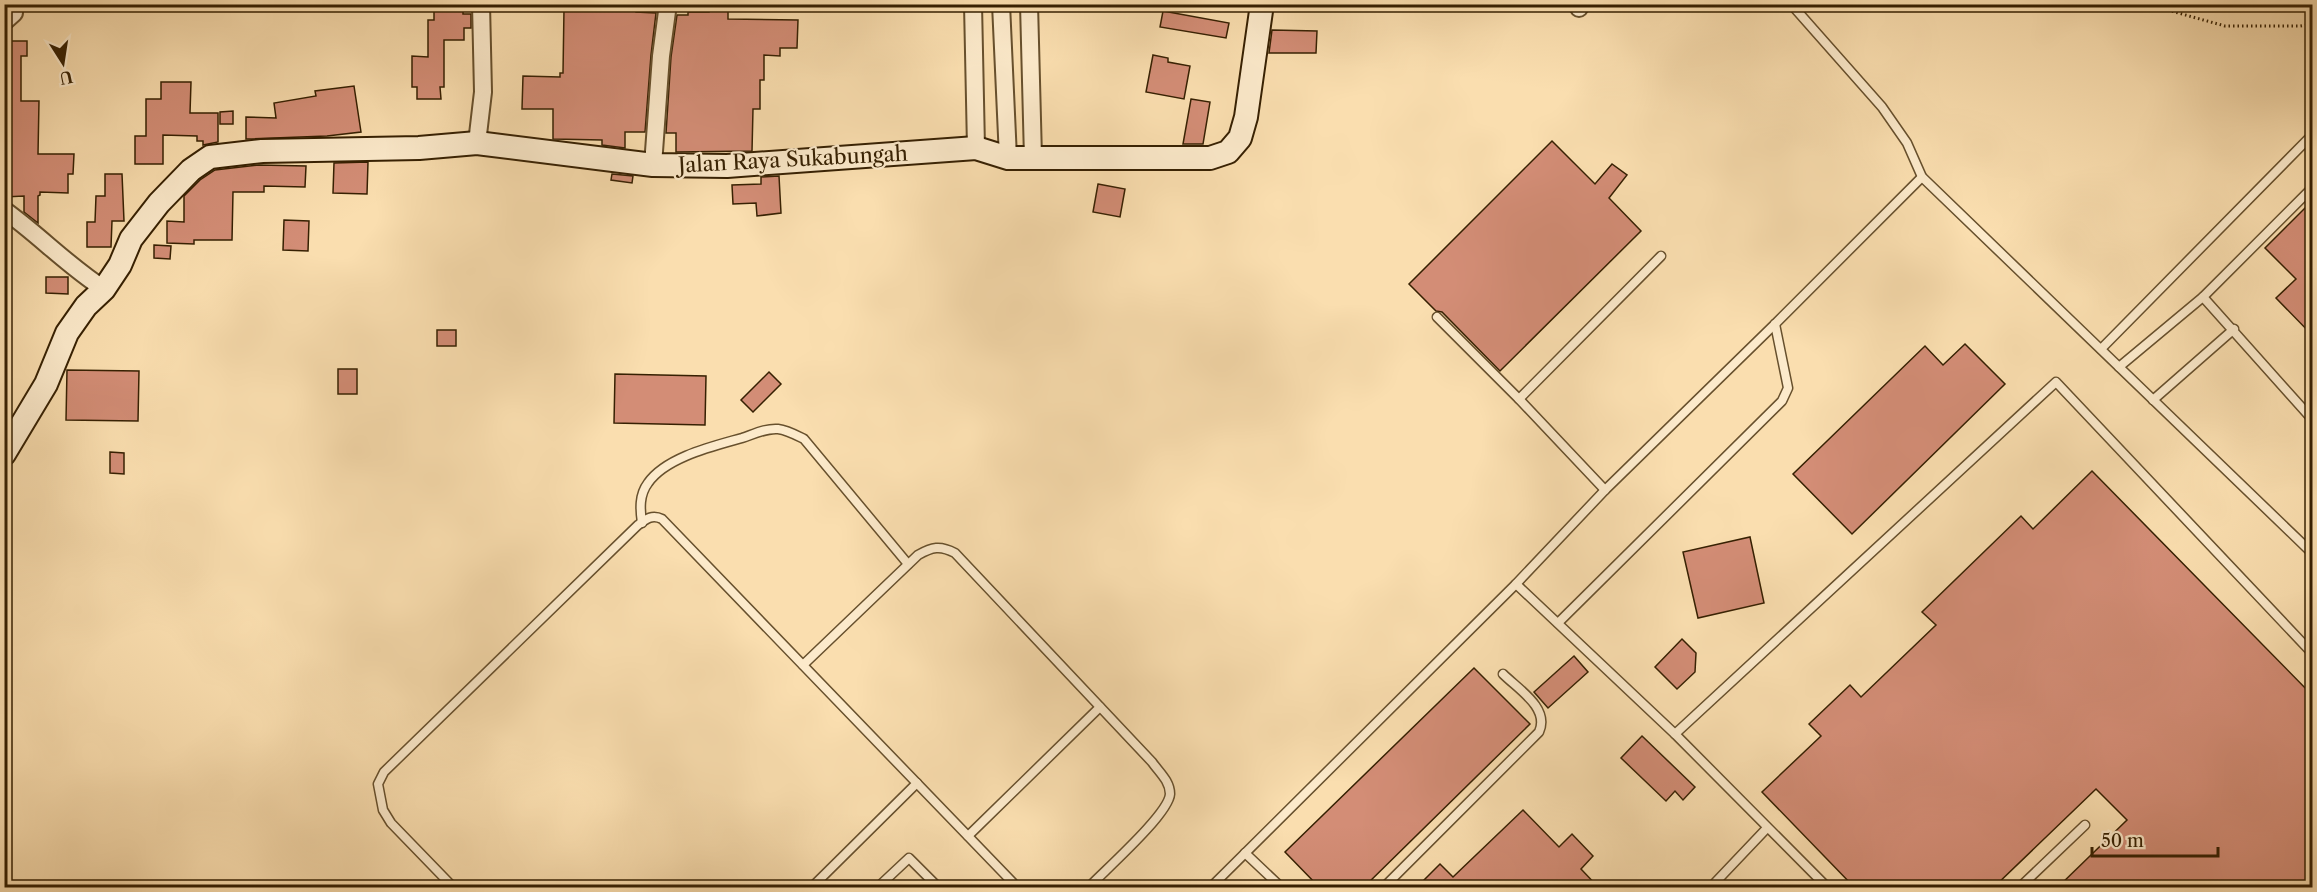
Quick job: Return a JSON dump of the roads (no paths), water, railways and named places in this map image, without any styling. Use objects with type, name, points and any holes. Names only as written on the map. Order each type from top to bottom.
[{"type":"street","points":[[4,22],[14,13],[14,4]]},
{"type":"street","points":[[477,143],[483,92],[481,4]]},
{"type":"street","points":[[653,165],[661,56],[668,4]]},
{"type":"street","points":[[972,4],[976,148]]},
{"type":"street","points":[[1001,4],[1008,158]]},
{"type":"street","points":[[1029,4],[1033,158]]},
{"type":"street","name":"Jalan Raya Sukabungah","points":[[4,454],[46,384],[67,333],[86,306],[104,289],[120,265],[131,239],[159,203],[191,170],[210,157],[262,151],[419,148],[477,143],[653,165],[727,166],[976,148],[1008,158],[1210,158],[1228,152],[1240,138],[1246,117],[1262,4]]},
{"type":"street","points":[[4,210],[49,244],[63,259],[104,289]]},
{"type":"lane","points":[[1791,4],[1882,107],[1907,142],[1922,177],[2313,553]]},
{"type":"lane","points":[[2101,349],[2313,135]]},
{"type":"lane","points":[[1210,888],[1516,584],[1605,490],[1922,177]]},
{"type":"lane","points":[[2119,367],[2203,297],[2313,188]]},
{"type":"lane","points":[[1519,399],[1661,256]]},
{"type":"lane","points":[[2203,297],[2313,420]]},
{"type":"lane","points":[[1437,317],[1605,490]]},
{"type":"lane","points":[[1558,623],[1782,401],[1788,388],[1775,324]]},
{"type":"lane","points":[[2153,400],[2234,329]]},
{"type":"lane","points":[[1675,734],[2056,382],[2313,653]]},
{"type":"lane","points":[[642,523],[640,506],[643,494],[646,484],[654,475],[705,448],[766,430],[779,429],[804,440],[908,564]]},
{"type":"lane","points":[[454,888],[391,823],[383,810],[378,784],[384,772],[642,523],[649,517],[656,516],[662,519],[1018,888]]},
{"type":"lane","points":[[803,665],[908,564],[929,549],[938,546],[955,553],[1152,762],[1166,781],[1170,794],[1159,815],[1088,888]]},
{"type":"lane","points":[[1516,584],[1675,734],[1828,888]]},
{"type":"lane","points":[[1383,888],[1539,732],[1542,717],[1538,709],[1503,674]]},
{"type":"lane","points":[[968,836],[1100,707]]},
{"type":"lane","points":[[811,888],[917,783]]},
{"type":"lane","points":[[2019,888],[2085,825]]},
{"type":"lane","points":[[1710,888],[1767,828]]},
{"type":"lane","points":[[1245,853],[1282,888]]},
{"type":"lane","points":[[877,888],[909,858],[938,887]]}]
